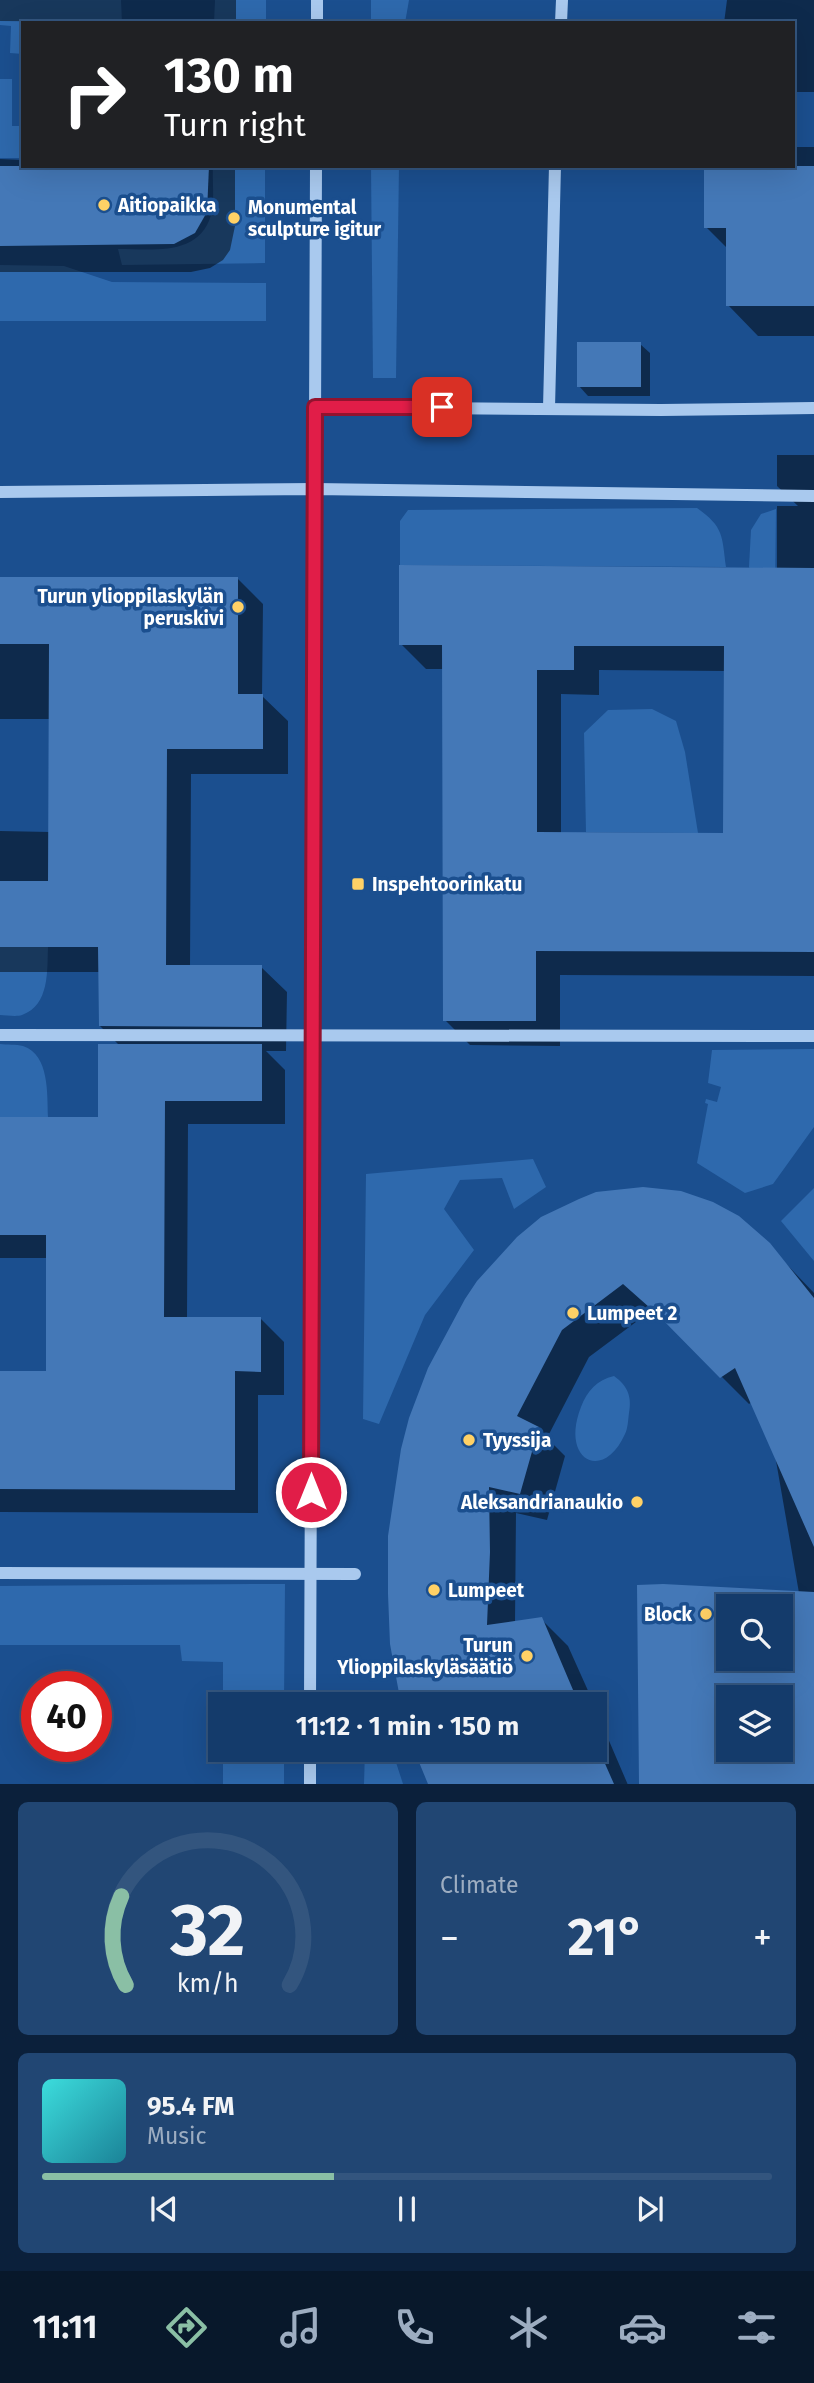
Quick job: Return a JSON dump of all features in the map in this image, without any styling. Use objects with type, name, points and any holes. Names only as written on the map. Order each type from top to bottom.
[{"type":"street","points":[[317,0],[317,21]]},
{"type":"street","points":[[561,21],[562,0]]},
{"type":"street","points":[[310,1692],[316,168]]},
{"type":"street","points":[[549,408],[555,168]]},
{"type":"street","points":[[315,407],[814,408]]},
{"type":"street","points":[[0,492],[315,489],[814,496]]},
{"type":"street","points":[[0,1035],[814,1035]]},
{"type":"street","points":[[0,1573],[355,1574]]},
{"type":"street","points":[[310,1762],[310,1784]]},
{"type":"shaded area","points":[[0,0],[121,0],[122,21],[21,21],[21,54],[10,53],[11,26],[0,25]]},
{"type":"shaded area","points":[[215,0],[266,0],[266,21],[214,21]]},
{"type":"shaded area","points":[[371,0],[409,0],[405,21],[371,21]]},
{"type":"shaded area","points":[[0,79],[12,79],[12,126],[21,126],[21,158],[0,158]]},
{"type":"shaded area","points":[[213,168],[265,168],[265,263],[122,265],[118,249],[172,248],[196,238],[205,229],[211,215]]},
{"type":"shaded area","points":[[371,168],[399,168],[396,378],[373,378]]},
{"type":"shaded area","points":[[0,265],[64,266],[112,282],[266,283],[266,321],[0,321]]},
{"type":"shaded area","points":[[697,508],[712,521],[720,533],[726,567],[400,565],[400,521],[408,510]]},
{"type":"shaded area","points":[[776,509],[775,592],[758,583],[749,567],[751,530],[761,514]]},
{"type":"shaded area","points":[[652,709],[676,721],[685,752],[698,833],[586,832],[584,733],[608,710]]},
{"type":"shaded area","points":[[0,947],[48,947],[47,976],[42,995],[31,1010],[22,1015],[0,1015]]},
{"type":"shaded area","points":[[0,1044],[23,1046],[38,1058],[43,1067],[47,1087],[48,1117],[0,1117]]},
{"type":"shaded area","points":[[814,1049],[814,1127],[773,1184],[745,1193],[697,1163],[708,1104],[705,1103],[706,1099],[717,1102],[721,1087],[708,1083],[712,1050]]},
{"type":"shaded area","points":[[533,1159],[546,1187],[514,1209],[502,1178],[460,1180],[444,1209],[474,1250],[425,1315],[379,1424],[363,1419],[366,1174]]},
{"type":"shaded area","points":[[814,1188],[814,1261],[781,1221]]},
{"type":"shaded area","points":[[614,1376],[626,1388],[629,1397],[626,1432],[616,1449],[606,1458],[596,1461],[587,1459],[580,1452],[576,1440],[576,1425],[581,1407],[593,1387]]},
{"type":"shaded area","points":[[285,1584],[284,1692],[223,1692],[223,1662],[182,1661],[180,1645],[0,1645],[0,1586]]},
{"type":"shaded area","points":[[223,1762],[284,1762],[284,1784],[223,1784]]},
{"type":"shaded area","points":[[365,1762],[396,1762],[403,1784],[364,1784]]},
{"type":"building","name":"Aitiopaikka","points":[[0,166],[209,168],[207,212],[195,233],[174,244],[0,246]]},
{"type":"building","points":[[814,166],[814,306],[726,306],[726,228],[704,228],[704,168]]},
{"type":"building","points":[[577,342],[641,342],[641,387],[577,387]]},
{"type":"building","points":[[399,565],[814,568],[814,952],[536,951],[536,1021],[443,1021],[442,645],[399,645]],"holes":[[[574,646],[724,646],[723,833],[537,832],[537,670],[574,670]]]},
{"type":"building","points":[[0,577],[238,577],[238,694],[263,694],[263,749],[167,749],[166,965],[262,965],[262,1027],[99,1026],[98,947],[0,947],[0,881],[48,881],[49,644],[0,644]]},
{"type":"building","points":[[98,1044],[262,1044],[262,1101],[165,1101],[164,1317],[261,1317],[261,1372],[235,1371],[235,1490],[0,1489],[0,1371],[46,1371],[46,1235],[0,1235],[0,1117],[98,1117]]},
{"type":"building","name":"Tyyssija","points":[[643,1187],[681,1191],[713,1202],[739,1216],[770,1243],[814,1298],[814,1547],[735,1368],[720,1378],[623,1284],[562,1330],[517,1416],[539,1427],[520,1494],[489,1487],[487,1625],[542,1617],[574,1692],[399,1692],[390,1644],[388,1536],[401,1449],[409,1418],[428,1368],[477,1281],[517,1237],[541,1217],[596,1192]]},
{"type":"building","points":[[637,1585],[814,1592],[814,1784],[639,1784]]},
{"type":"building","points":[[419,1762],[604,1762],[614,1784],[428,1784]]},
{"type":"place","name":"Aitiopaikka","points":[[104,205]]},
{"type":"place","name":"Monumental sculpture igitur","points":[[234,218]]},
{"type":"place","name":"Turun ylioppilaskylän peruskivi","points":[[238,607]]},
{"type":"place","name":"Inspehtoorinkatu","points":[[358,884]]},
{"type":"place","name":"Lumpeet 2","points":[[573,1313]]},
{"type":"place","name":"Tyyssija","points":[[469,1440]]},
{"type":"place","name":"Aleksandrianaukio","points":[[637,1502]]},
{"type":"place","name":"Lumpeet","points":[[434,1590]]},
{"type":"place","name":"Block","points":[[706,1614]]},
{"type":"place","name":"Turun Ylioppilaskyläsäätiö","points":[[527,1656]]},
{"type":"route","points":[[311,1492],[315,407],[442,407]]}]
